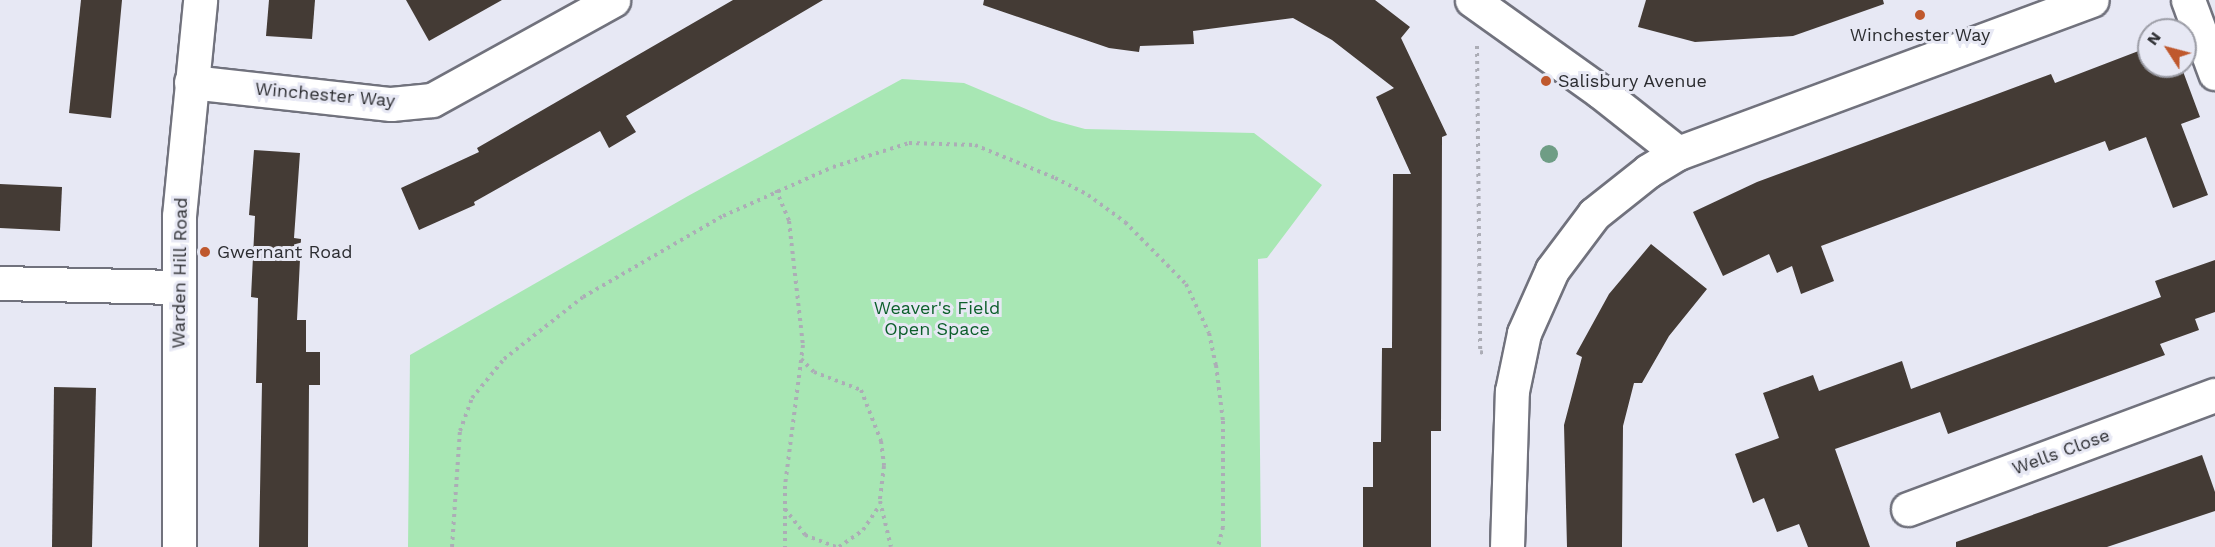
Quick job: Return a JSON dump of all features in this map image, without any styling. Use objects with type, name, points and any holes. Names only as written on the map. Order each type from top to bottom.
[{"type":"street","name":"Warden Hill Road","points":[[178,547],[179,216],[200,0]]},
{"type":"street","name":"Winchester Way","points":[[191,82],[391,104],[432,100],[614,0]]},
{"type":"street","points":[[1507,547],[1510,416],[1515,366],[1536,301],[1571,242],[1620,191],[1678,153],[2092,0]]},
{"type":"street","points":[[2188,0],[2215,73]]},
{"type":"street","points":[[1481,7],[1601,92],[1678,153]]},
{"type":"street","points":[[0,282],[178,287]]},
{"type":"street","name":"Wells Close","points":[[1908,509],[2215,395]]},
{"type":"path","points":[[1481,7],[1476,36],[1480,352],[1515,366]]},
{"type":"path","points":[[453,547],[460,431],[472,398],[504,359],[583,297],[723,216],[776,190],[909,143],[975,145],[1055,178],[1088,195],[1125,222],[1186,284],[1209,333],[1223,421],[1223,527],[1218,547]]},
{"type":"path","points":[[776,190],[789,221],[797,272],[801,359],[785,509],[785,547]]},
{"type":"path","points":[[801,359],[814,372],[861,390],[881,441],[884,466],[880,504],[891,547]]},
{"type":"path","points":[[785,509],[805,535],[838,547],[863,530],[880,504]]},
{"type":"green space","name":"Weaver's Field Open Space","points":[[902,79],[964,83],[1052,120],[1085,129],[1254,133],[1322,185],[1267,258],[1258,259],[1261,547],[408,547],[410,355],[688,196]]},
{"type":"building","points":[[81,0],[122,0],[111,118],[69,113]]},
{"type":"building","points":[[269,0],[315,0],[312,39],[266,36]]},
{"type":"building","points":[[406,0],[502,0],[429,41]]},
{"type":"building","points":[[733,0],[823,0],[626,116],[636,132],[609,148],[600,131],[474,202],[475,205],[419,230],[401,188],[479,152],[477,148]]},
{"type":"building","points":[[984,0],[1375,0],[1410,27],[1401,38],[1447,135],[1442,137],[1441,431],[1431,431],[1431,547],[1363,547],[1363,487],[1373,487],[1373,442],[1381,442],[1382,348],[1392,348],[1393,174],[1411,174],[1376,97],[1394,88],[1332,40],[1293,18],[1193,31],[1194,44],[1140,46],[1139,52],[1109,48],[983,5]]},
{"type":"building","points":[[1646,0],[1883,0],[1884,4],[1793,36],[1695,42],[1638,27]]},
{"type":"building","points":[[2137,52],[2137,78],[2185,78],[2200,117],[2181,124],[2208,195],[2173,208],[2146,137],[2109,151],[2105,141],[1821,246],[1834,281],[1801,294],[1792,266],[1777,273],[1769,254],[1723,276],[1693,212],[1757,182],[2051,74],[2055,83]]},
{"type":"building","points":[[254,150],[300,153],[294,238],[301,239],[297,320],[306,320],[306,352],[320,352],[320,385],[309,385],[308,547],[259,547],[262,383],[256,383],[258,298],[251,297],[255,216],[249,215]]},
{"type":"building","points":[[0,184],[62,187],[60,231],[0,228]]},
{"type":"building","points":[[1651,244],[1707,289],[1669,336],[1642,383],[1634,383],[1623,426],[1622,547],[1567,547],[1564,425],[1582,357],[1576,354],[1609,294]]},
{"type":"building","points":[[2215,260],[2215,312],[2195,319],[2199,330],[2160,344],[2165,355],[1948,434],[1940,412],[1835,449],[1870,547],[1808,547],[1799,524],[1777,532],[1764,498],[1753,503],[1735,454],[1779,438],[1763,393],[1813,375],[1819,391],[1902,361],[1911,389],[2161,297],[2155,281]]},
{"type":"building","points":[[54,387],[96,388],[92,547],[52,547]]},
{"type":"building","points":[[2202,455],[2215,492],[2215,511],[2107,547],[1956,547],[1956,542]]},
{"type":"place","name":"Winchester Way","points":[[1920,15]]},
{"type":"place","name":"Salisbury Avenue","points":[[1546,81]]},
{"type":"place","name":"Gwernant Road","points":[[205,252]]}]
